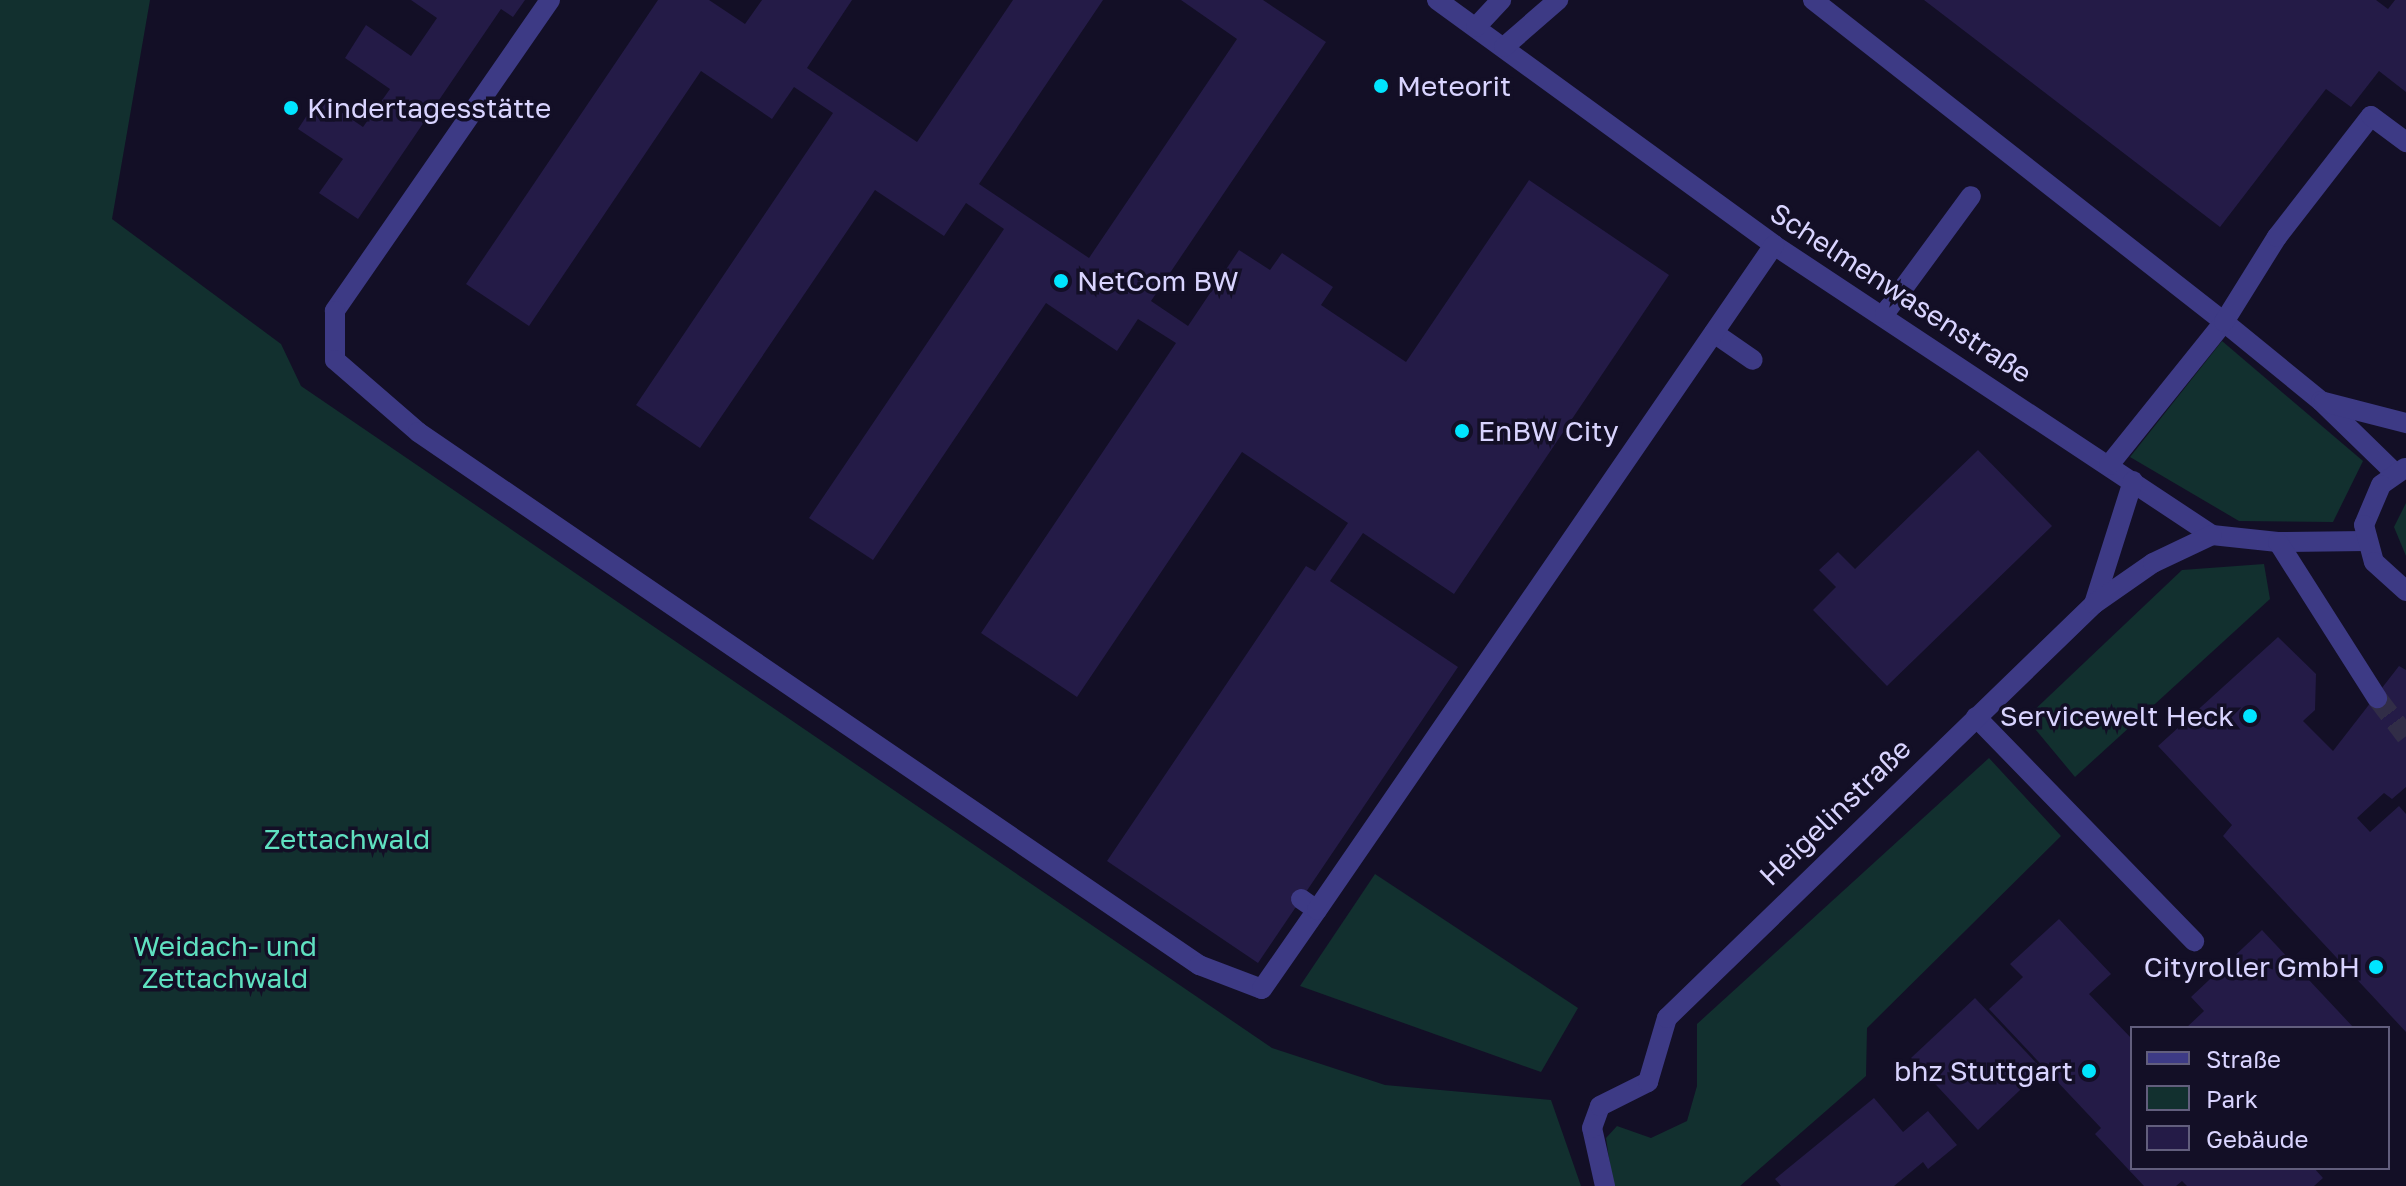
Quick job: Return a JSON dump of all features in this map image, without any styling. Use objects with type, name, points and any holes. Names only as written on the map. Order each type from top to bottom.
[{"type":"street","points":[[550,0],[335,311],[335,360],[418,432],[1199,965],[1262,989],[1309,904],[1774,245]]},
{"type":"street","name":"Schelmenwasenstraße","points":[[1437,0],[1774,245],[1885,313],[2212,535],[2278,542],[2366,541]]},
{"type":"street","points":[[1476,27],[1501,0]]},
{"type":"street","points":[[1504,47],[1558,0]]},
{"type":"street","points":[[1813,0],[2224,322],[2400,470],[2371,503],[2364,525],[2366,541],[2387,579],[2406,591]]},
{"type":"street","points":[[2109,465],[2224,322],[2277,237],[2371,116],[2406,142]]},
{"type":"street","points":[[1885,313],[1971,196]]},
{"type":"street","points":[[1714,333],[1753,360]]},
{"type":"street","points":[[2321,401],[2406,423]]},
{"type":"street","name":"Heigelinstraße","points":[[2094,604],[2133,481]]},
{"type":"street","name":"Heigelinstraße","points":[[1605,1186],[1592,1128],[1600,1106],[1648,1082],[1667,1018],[2094,604],[2153,563],[2212,535]]},
{"type":"street","points":[[2278,542],[2377,698]]},
{"type":"street","points":[[1976,717],[2194,941]]},
{"type":"green space","name":"Zettachwald","points":[[0,0],[150,0],[112,219],[281,344],[301,386],[1272,1048],[1385,1085],[1551,1100],[1581,1186],[0,1186]]},
{"type":"green space","points":[[2222,341],[2363,461],[2333,522],[2239,521],[2130,457]]},
{"type":"green space","points":[[2406,503],[2406,556],[2394,527]]},
{"type":"green space","points":[[2264,564],[2270,599],[2075,777],[2026,718],[2182,570]]},
{"type":"green space","points":[[1989,758],[2061,836],[1867,1028],[1866,1076],[1740,1186],[1613,1186],[1606,1138],[1617,1126],[1651,1138],[1687,1121],[1697,1086],[1697,1024]]},
{"type":"green space","points":[[1375,874],[1578,1008],[1541,1072],[1300,986]]},
{"type":"building","points":[[411,0],[525,0],[513,17],[501,9],[358,219],[319,193],[343,159],[298,129],[319,97],[363,127],[390,89],[345,58],[366,25],[411,56],[437,18]]},
{"type":"building","points":[[658,0],[709,0],[745,24],[762,0],[852,0],[807,68],[917,142],[1013,0],[1103,0],[979,184],[1089,258],[1237,39],[1181,0],[1263,0],[1326,42],[1151,301],[1188,326],[1239,250],[1270,270],[1282,253],[1333,287],[1321,305],[1406,362],[1529,180],[1669,275],[1454,594],[1363,533],[1330,581],[1458,667],[1258,963],[1107,861],[1306,566],[1315,571],[1348,523],[1242,452],[1077,697],[981,633],[1176,343],[1138,319],[1117,351],[1046,303],[873,560],[809,518],[1004,229],[966,203],[944,236],[875,190],[700,448],[636,405],[833,113],[794,87],[772,119],[701,71],[529,326],[466,284]]},
{"type":"building","points":[[1924,0],[2376,0],[2388,9],[2395,0],[2406,0],[2406,92],[2379,71],[2351,107],[2326,89],[2220,227]]},
{"type":"building","points":[[1978,450],[2052,526],[1887,686],[1813,610],[1836,587],[1819,570],[1838,552],[1855,569]]},
{"type":"building","points":[[2278,637],[2316,674],[2315,710],[2303,721],[2333,751],[2399,666],[2406,670],[2406,787],[2392,799],[2384,793],[2357,818],[2370,832],[2399,806],[2406,814],[2406,1032],[2223,836],[2232,825],[2158,746]]},
{"type":"building","name":"bhz Stuttgart","points":[[2059,919],[2111,974],[2089,994],[2130,1037],[2130,1170],[2316,1170],[2323,1178],[2314,1186],[2187,1186],[2182,1181],[2176,1186],[2144,1186],[2095,1134],[2101,1128],[1989,1009],[2023,977],[2010,964]]},
{"type":"building","points":[[2262,930],[2352,1026],[2188,1026],[2204,1011],[2191,997]]},
{"type":"building","points":[[1975,998],[2042,1069],[1978,1130],[1911,1058]]},
{"type":"building","points":[[1874,1098],[1903,1132],[1928,1111],[1957,1145],[1928,1169],[1923,1162],[1894,1186],[1781,1186],[1775,1179]]},
{"type":"tunnel","points":[[2377,698],[2406,736]]},
{"type":"place","name":"Meteorit","points":[[1381,86]]},
{"type":"place","name":"Kindertagesstätte","points":[[291,108]]},
{"type":"place","name":"NetCom BW","points":[[1061,281]]},
{"type":"place","name":"EnBW City","points":[[1462,431]]},
{"type":"place","name":"Servicewelt Heck","points":[[2250,716]]},
{"type":"place","name":"Cityroller GmbH","points":[[2376,967]]},
{"type":"place","name":"bhz Stuttgart","points":[[2089,1071]]},
{"type":"park label","name":"Weidach- und Zettachwald","points":[[225,962]]}]
